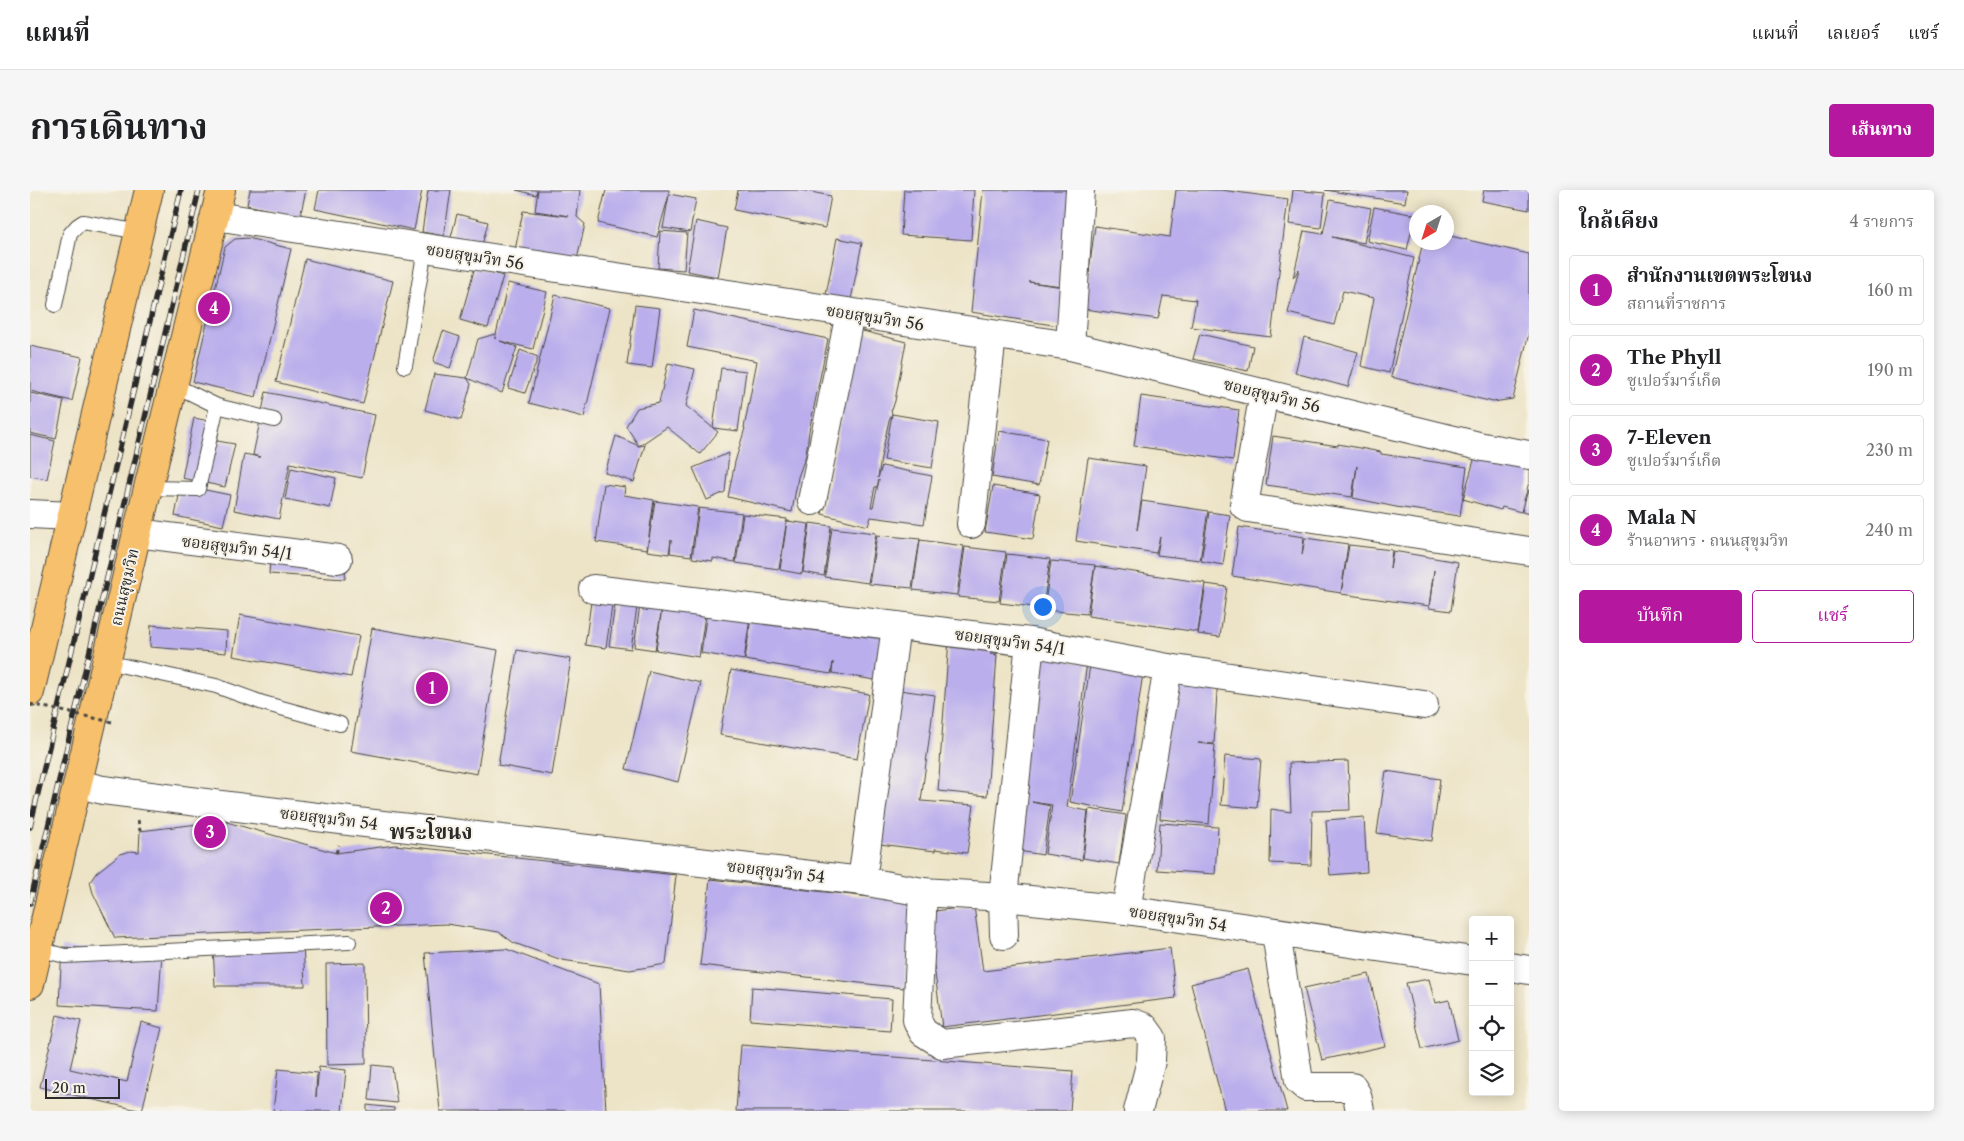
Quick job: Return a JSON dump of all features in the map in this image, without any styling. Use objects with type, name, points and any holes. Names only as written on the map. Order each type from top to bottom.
[{"type":"main road","points":[[30,692],[149,190]]},
{"type":"main road","name":"ถนนสุขุมวิท","points":[[30,984],[221,190]]},
{"type":"street","points":[[1070,346],[1080,190]]},
{"type":"street","name":"ซอยสุขุมวิท 56","points":[[215,216],[1070,346],[1482,447],[1529,455]]},
{"type":"street","points":[[812,501],[850,313]]},
{"type":"street","points":[[971,524],[992,335]]},
{"type":"street","points":[[1264,393],[1244,504],[1248,508],[1529,551]]},
{"type":"street","points":[[30,514],[71,516]]},
{"type":"street","name":"ซอยสุขุมวิท 54/1","points":[[137,534],[338,559]]},
{"type":"street","name":"ซอยสุขุมวิท 54/1","points":[[593,589],[1030,642],[1168,668],[1424,705]]},
{"type":"street","points":[[862,881],[896,626]]},
{"type":"street","points":[[1004,935],[1003,897],[1030,642]]},
{"type":"street","points":[[1126,910],[1168,668]]},
{"type":"street","name":"ซอยสุขุมวิท 54","points":[[78,784],[103,790],[357,822],[862,881],[923,892],[1003,897],[1126,910],[1469,961]]},
{"type":"street","points":[[923,892],[917,1020],[924,1032],[942,1044],[1133,1023],[1144,1027],[1152,1038],[1151,1061],[1138,1111]]},
{"type":"street","points":[[1276,934],[1300,1081],[1306,1087],[1352,1087],[1357,1095],[1360,1111]]},
{"type":"street","points":[[1514,968],[1529,970]]},
{"type":"lane","points":[[55,306],[70,234],[76,226],[83,222],[140,232]]},
{"type":"lane","points":[[405,366],[425,249]]},
{"type":"lane","points":[[174,385],[217,406],[274,420]]},
{"type":"lane","points":[[148,488],[198,490],[217,406]]},
{"type":"lane","points":[[106,662],[216,686],[263,704],[340,724]]},
{"type":"lane","points":[[38,950],[66,956],[349,942]]},
{"type":"path","points":[[30,704],[112,722]]},
{"type":"building","points":[[250,190],[306,190],[300,217],[247,205]]},
{"type":"building","points":[[319,190],[422,190],[414,230],[315,209]]},
{"type":"building","points":[[428,190],[451,190],[444,236],[422,232]]},
{"type":"building","points":[[516,190],[537,190],[536,195]]},
{"type":"building","points":[[538,190],[580,190],[577,217],[585,224],[576,264],[514,255],[523,211],[569,216],[535,211]]},
{"type":"building","points":[[606,190],[669,190],[669,194],[696,199],[690,232],[663,228],[669,195],[657,237],[598,223]]},
{"type":"building","points":[[738,190],[801,190],[831,196],[825,228],[734,210]]},
{"type":"building","points":[[904,190],[974,190],[971,240],[901,235]]},
{"type":"building","points":[[983,190],[1072,190],[1062,286],[1029,282],[1063,287],[1059,326],[971,312]]},
{"type":"building","points":[[1176,190],[1221,190],[1288,199],[1271,337],[1191,327],[1196,300],[1163,296],[1158,319],[1084,309],[1095,226],[1170,237]]},
{"type":"building","points":[[1293,190],[1325,193],[1321,228],[1289,224]]},
{"type":"building","points":[[1325,190],[1407,190],[1405,203]]},
{"type":"building","points":[[1484,190],[1529,190],[1529,210],[1482,201]]},
{"type":"building","points":[[1330,200],[1371,208],[1364,243],[1332,237],[1414,258],[1389,373],[1361,366],[1374,298],[1343,291],[1334,325],[1288,313],[1299,269],[1293,278],[1304,231],[1323,234]]},
{"type":"building","points":[[1374,207],[1409,214],[1409,241],[1407,250],[1367,241]]},
{"type":"building","points":[[457,214],[488,222],[481,249],[450,241]]},
{"type":"building","points":[[696,221],[727,228],[718,277],[687,271]]},
{"type":"building","points":[[660,231],[687,233],[684,270],[658,268]]},
{"type":"building","points":[[1454,237],[1529,254],[1529,333],[1513,399],[1493,402],[1391,377],[1421,250],[1454,250]]},
{"type":"building","points":[[248,238],[291,249],[256,397],[193,382],[225,247],[235,239]]},
{"type":"building","points":[[837,238],[862,243],[850,305],[825,300]]},
{"type":"building","points":[[305,259],[393,281],[363,404],[276,382]]},
{"type":"building","points":[[475,267],[503,276],[488,328],[460,320]]},
{"type":"building","points":[[508,283],[547,292],[533,349],[500,341],[517,347],[502,393],[467,378],[478,339],[495,334],[495,339]]},
{"type":"building","points":[[555,295],[610,308],[584,417],[529,403]]},
{"type":"building","points":[[635,305],[660,308],[652,368],[627,365]]},
{"type":"building","points":[[694,310],[828,339],[809,431],[806,455],[798,477],[792,512],[728,497],[735,462],[745,428],[757,361],[687,347]]},
{"type":"building","points":[[859,330],[906,342],[878,478],[882,466],[932,476],[924,524],[871,517],[868,526],[822,514]],"holes":[[[879,480],[873,507],[871,507],[875,487],[877,487]]]},
{"type":"building","points":[[443,331],[460,337],[450,368],[433,362]]},
{"type":"building","points":[[1200,334],[1253,346],[1248,371],[1193,359]]},
{"type":"building","points":[[1304,337],[1358,352],[1348,387],[1295,373]]},
{"type":"building","points":[[30,346],[82,357],[72,401],[30,391]]},
{"type":"building","points":[[520,350],[538,357],[525,393],[508,388]]},
{"type":"building","points":[[668,363],[695,369],[686,406],[718,432],[700,454],[667,427],[639,446],[626,426],[637,408],[659,403]]},
{"type":"building","points":[[721,368],[746,371],[738,431],[713,428]]},
{"type":"building","points":[[434,374],[467,378],[471,384],[461,420],[425,410]]},
{"type":"building","points":[[266,392],[375,415],[362,478],[290,463],[279,519],[234,510],[244,454],[260,457],[253,455]]},
{"type":"building","points":[[30,393],[64,400],[56,439],[30,433]]},
{"type":"building","points":[[1141,396],[1239,410],[1233,460],[1134,446]]},
{"type":"building","points":[[892,414],[939,422],[932,468],[884,460]]},
{"type":"building","points":[[194,418],[220,423],[217,441],[235,444],[225,487],[182,478]]},
{"type":"building","points":[[999,431],[1047,439],[1039,485],[992,477]]},
{"type":"building","points":[[30,435],[55,441],[47,479],[30,476]]},
{"type":"building","points":[[616,436],[639,446],[645,445],[634,482],[605,473]]},
{"type":"building","points":[[1273,436],[1338,446],[1338,444],[1381,452],[1381,454],[1467,467],[1460,516],[1396,507],[1353,498],[1357,466],[1352,497],[1266,485]]},
{"type":"building","points":[[729,453],[725,492],[707,500],[693,468]]},
{"type":"building","points":[[1476,453],[1529,465],[1529,482],[1521,512],[1502,507],[1501,510],[1463,499]]},
{"type":"building","points":[[1088,458],[1146,466],[1137,530],[1142,501],[1208,511],[1200,560],[1157,555],[1160,537],[1156,553],[1076,541]]},
{"type":"building","points":[[291,468],[336,478],[330,508],[285,499]]},
{"type":"building","points":[[604,484],[625,487],[624,495],[654,500],[647,549],[596,542]]},
{"type":"building","points":[[181,485],[230,495],[223,526],[175,516]]},
{"type":"building","points":[[993,486],[1040,494],[1033,539],[985,532]]},
{"type":"building","points":[[1529,490],[1529,514],[1522,512]]},
{"type":"building","points":[[655,501],[698,507],[691,556],[670,553],[671,540],[669,554],[647,551]]},
{"type":"building","points":[[699,508],[742,513],[735,562],[713,558],[713,561],[692,558]]},
{"type":"building","points":[[1209,512],[1230,515],[1223,565],[1201,561]]},
{"type":"building","points":[[743,514],[787,519],[779,569],[736,563]]},
{"type":"building","points":[[787,521],[809,524],[802,574],[780,570]]},
{"type":"building","points":[[810,523],[831,526],[824,576],[803,572]]},
{"type":"building","points":[[1239,527],[1304,537],[1302,555],[1305,538],[1348,544],[1341,593],[1232,576]]},
{"type":"building","points":[[832,528],[876,533],[868,583],[825,577]]},
{"type":"building","points":[[877,535],[920,539],[912,588],[869,584]]},
{"type":"building","points":[[920,540],[964,546],[957,595],[913,590]]},
{"type":"building","points":[[1349,545],[1392,550],[1390,568],[1393,551],[1458,562],[1451,611],[1429,608],[1434,570],[1429,606],[1341,594]]},
{"type":"building","points":[[965,547],[1006,552],[999,601],[958,597]]},
{"type":"building","points":[[1007,554],[1050,559],[1043,608],[1000,603]]},
{"type":"building","points":[[270,560],[346,564],[345,579],[269,574]]},
{"type":"building","points":[[1051,561],[1095,565],[1087,614],[1044,610]]},
{"type":"building","points":[[1095,566],[1205,583],[1198,632],[1088,616]]},
{"type":"building","points":[[1206,584],[1227,587],[1220,637],[1198,634]]},
{"type":"building","points":[[592,595],[613,599],[606,648],[585,645]]},
{"type":"building","points":[[616,597],[638,600],[631,649],[609,646]]},
{"type":"building","points":[[641,598],[663,601],[655,650],[634,647]]},
{"type":"building","points":[[663,601],[706,608],[699,657],[656,650]]},
{"type":"building","points":[[708,604],[751,611],[744,660],[701,653]]},
{"type":"building","points":[[752,610],[882,631],[875,680],[832,673],[833,662],[831,674],[745,660]]},
{"type":"building","points":[[240,615],[359,636],[351,677],[233,656]]},
{"type":"building","points":[[151,625],[227,631],[226,653],[150,647]]},
{"type":"building","points":[[372,628],[498,650],[477,774],[351,751]]},
{"type":"building","points":[[949,639],[998,644],[997,654],[990,654],[997,655],[987,796],[938,791]]},
{"type":"building","points":[[517,650],[571,659],[552,775],[498,765]]},
{"type":"building","points":[[1035,654],[1087,663],[1067,807],[1088,811],[1082,860],[1045,854],[1052,805],[1032,802],[1050,806],[1043,855],[1006,849],[1013,800],[1028,801],[1014,799],[1016,787],[1030,788],[1015,786]]},
{"type":"building","points":[[1091,658],[1144,667],[1122,812],[1070,802]]},
{"type":"building","points":[[1170,668],[1218,674],[1214,744],[1198,743],[1215,745],[1209,824],[1160,819]]},
{"type":"building","points":[[731,670],[869,694],[857,759],[720,735]]},
{"type":"building","points":[[649,671],[701,683],[678,782],[626,769]]},
{"type":"building","points":[[892,689],[935,695],[921,801],[974,805],[967,853],[872,843]]},
{"type":"building","points":[[1225,756],[1261,759],[1257,808],[1221,805]]},
{"type":"building","points":[[1348,761],[1350,810],[1312,811],[1311,865],[1270,863],[1271,809],[1291,812],[1289,763]]},
{"type":"building","points":[[1386,771],[1440,779],[1432,841],[1377,833]]},
{"type":"building","points":[[1089,809],[1126,815],[1119,864],[1083,858]]},
{"type":"building","points":[[1364,817],[1367,872],[1330,875],[1326,820]]},
{"type":"building","points":[[223,821],[336,853],[395,845],[676,875],[666,964],[630,970],[562,960],[514,943],[499,932],[447,924],[115,938],[93,893],[90,882],[96,873],[120,854],[131,851],[139,852],[140,831]]},
{"type":"building","points":[[1160,823],[1218,827],[1215,874],[1157,870]]},
{"type":"building","points":[[710,879],[914,902],[904,988],[700,965]]},
{"type":"building","points":[[974,906],[983,971],[1170,948],[1176,998],[942,1027],[927,912]]},
{"type":"building","points":[[303,941],[305,986],[215,986],[213,945]]},
{"type":"building","points":[[62,947],[162,953],[158,1011],[59,1005]]},
{"type":"building","points":[[506,949],[599,984],[606,1111],[440,1111],[425,953]]},
{"type":"building","points":[[365,963],[366,1064],[327,1065],[326,964]]},
{"type":"building","points":[[1248,969],[1287,1111],[1225,1111],[1191,984]]},
{"type":"building","points":[[1369,974],[1385,1046],[1322,1060],[1304,988]]},
{"type":"building","points":[[1429,979],[1435,1003],[1449,1000],[1458,1040],[1422,1049],[1406,983]]},
{"type":"building","points":[[752,987],[892,999],[890,1031],[750,1020]]},
{"type":"building","points":[[57,1015],[81,1021],[70,1069],[127,1082],[141,1022],[162,1028],[142,1111],[40,1087]]},
{"type":"building","points":[[741,1045],[1073,1071],[1070,1111],[736,1111]]},
{"type":"building","points":[[372,1065],[392,1067],[397,1103],[369,1100]]},
{"type":"building","points":[[319,1067],[346,1070],[342,1111],[273,1111],[278,1069],[317,1073],[316,1097]]},
{"type":"building","points":[[367,1105],[394,1108],[394,1111],[367,1111]]},
{"type":"railway","points":[[30,827],[181,190]]},
{"type":"railway","points":[[30,903],[199,190]]},
{"type":"place","name":"Mala N","points":[[214,308]]},
{"type":"place","name":"สำนักงานเขตพระโขนง","points":[[432,688]]},
{"type":"place","name":"7-Eleven","points":[[210,832]]},
{"type":"place","name":"The Phyll","points":[[386,908]]},
{"type":"district","name":"พระโขนง","points":[[431,832]]}]
